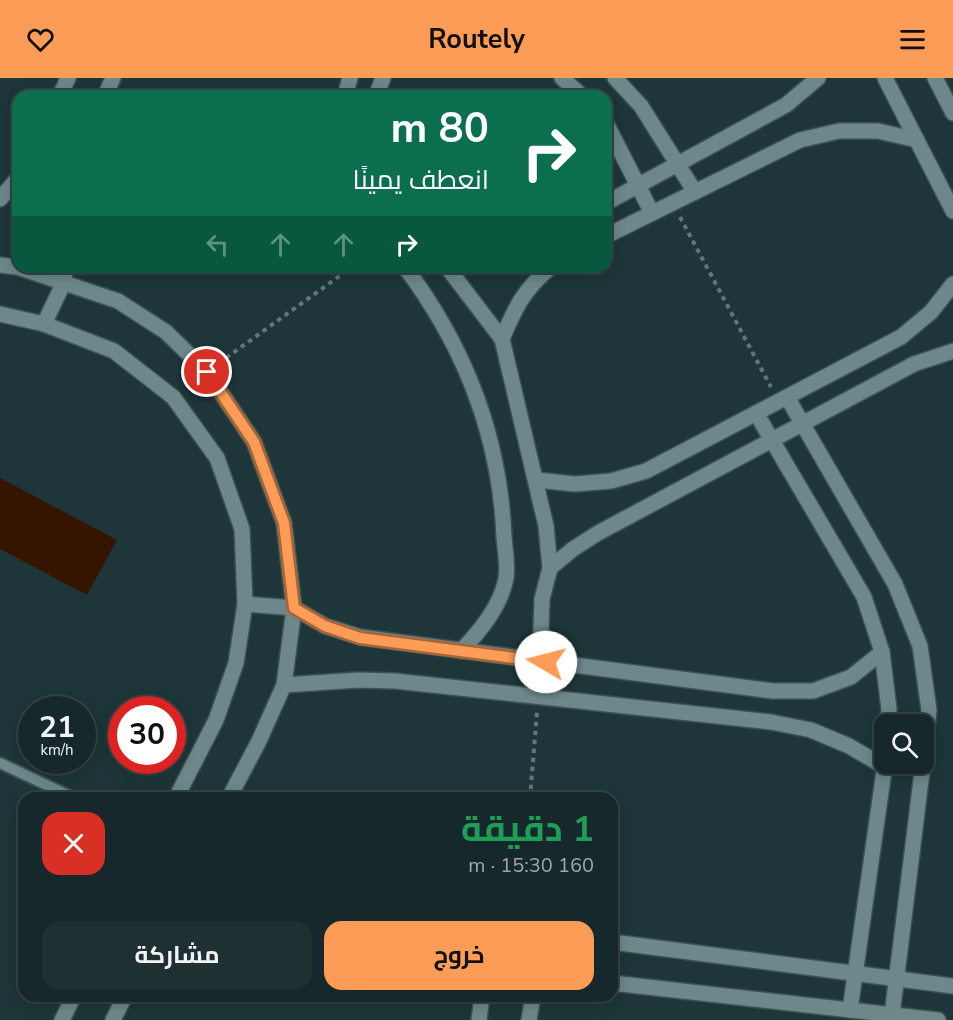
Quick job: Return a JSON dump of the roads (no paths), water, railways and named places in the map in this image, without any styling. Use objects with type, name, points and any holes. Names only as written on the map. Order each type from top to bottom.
[{"type":"street","points":[[562,78],[575,90]]},
{"type":"street","points":[[615,78],[641,106],[695,192]]},
{"type":"street","points":[[612,200],[786,105],[818,78]]},
{"type":"street","points":[[885,78],[953,211]]},
{"type":"street","points":[[935,78],[953,113]]},
{"type":"street","points":[[612,233],[800,140],[838,131],[878,131],[917,140]]},
{"type":"street","points":[[612,135],[652,213]]},
{"type":"street","points":[[0,199],[12,185]]},
{"type":"street","points":[[409,273],[430,301],[465,365],[489,434],[503,505],[506,578],[481,630],[461,651]]},
{"type":"street","points":[[452,273],[502,339],[537,480],[546,526],[550,568],[542,599],[541,631],[546,662]]},
{"type":"street","points":[[502,339],[515,307],[536,279],[544,273]]},
{"type":"street","points":[[44,324],[64,275],[118,301],[166,332],[207,372],[254,442],[284,523],[294,608],[284,685],[259,741],[232,792]]},
{"type":"street","points":[[537,480],[575,484],[611,481],[646,471],[901,337],[931,312],[953,284]]},
{"type":"street","points":[[0,314],[44,324],[114,351],[173,397],[217,458],[242,529],[245,604],[236,663],[216,720],[179,792]]},
{"type":"street","points":[[550,568],[573,549],[598,533],[914,364],[953,351]]},
{"type":"street","points":[[783,399],[802,425],[895,584],[920,646],[929,714]]},
{"type":"street","points":[[756,413],[864,597],[882,652],[889,714]]},
{"type":"street","points":[[245,604],[294,608],[325,626],[360,638],[773,691],[813,691],[851,677],[882,652]]},
{"type":"street","points":[[284,685],[339,680],[395,681],[771,722],[811,730],[874,759]]},
{"type":"street","points":[[850,1010],[884,774]]},
{"type":"street","points":[[892,1015],[922,774]]},
{"type":"street","points":[[618,943],[953,986]]},
{"type":"street","points":[[618,984],[938,1020]]},
{"type":"street","points":[[62,1020],[71,1002]]},
{"type":"street","points":[[113,1020],[122,1002]]},
{"type":"street","points":[[478,1020],[481,1002]]},
{"type":"street","points":[[529,1020],[531,1002]]},
{"type":"lane","points":[[0,763],[61,792]]}]
